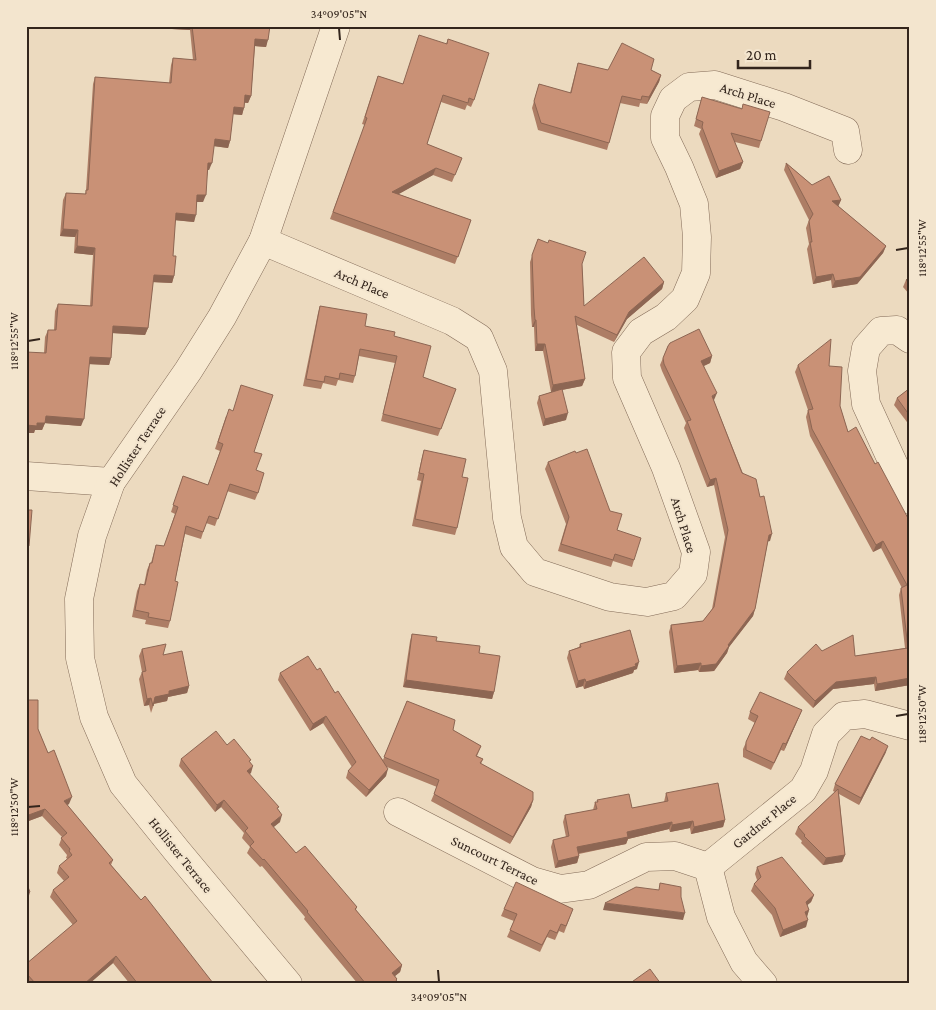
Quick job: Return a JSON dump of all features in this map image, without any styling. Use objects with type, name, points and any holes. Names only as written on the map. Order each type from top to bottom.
[{"type":"street","name":"Hollister Terrace","points":[[288,984],[176,851],[124,784],[94,717],[80,658],[79,599],[92,536],[111,482],[188,371],[222,317],[263,241],[336,26]]},
{"type":"street","name":"Arch Place","points":[[263,241],[452,321],[479,338],[492,371],[507,518],[514,547],[535,572],[610,597],[647,602],[674,596],[693,574],[696,552],[666,468],[627,378],[626,352],[641,332],[666,317],[685,299],[696,272],[697,238],[694,204],[665,138],[665,116],[673,99],[689,87],[716,84],[784,107],[845,131],[848,150]]},
{"type":"street","points":[[910,339],[897,330],[882,331],[866,348],[862,371],[866,404],[910,500]]},
{"type":"street","points":[[26,476],[111,482]]},
{"type":"street","name":"Gardner Place","points":[[708,867],[802,790],[814,771],[826,734],[844,716],[865,714],[910,726]]},
{"type":"street","name":"Suncourt Terrace","points":[[398,812],[532,881],[560,889],[589,885],[646,857],[675,856],[708,867]]},
{"type":"street","points":[[708,867],[721,917],[744,962],[763,984]]},
{"type":"building","points":[[192,26],[270,26],[268,40],[255,39],[251,96],[245,95],[244,108],[234,107],[230,141],[215,139],[212,163],[208,163],[206,195],[197,195],[196,215],[176,213],[173,256],[176,256],[174,276],[154,275],[148,328],[113,326],[111,358],[90,357],[84,419],[46,416],[45,423],[37,423],[37,426],[26,425],[26,352],[46,353],[48,330],[56,330],[58,304],[92,306],[95,248],[77,246],[78,230],[63,229],[66,193],[86,194],[86,190],[88,190],[95,77],[171,83],[173,58],[196,60]]},
{"type":"building","points":[[419,35],[447,44],[448,39],[489,53],[474,100],[469,98],[468,103],[443,95],[427,144],[462,158],[455,175],[436,168],[392,192],[471,220],[458,257],[333,212],[367,118],[365,117],[378,76],[403,84]]},
{"type":"building","points":[[622,43],[654,59],[651,70],[661,75],[649,97],[642,96],[641,100],[622,96],[609,143],[541,123],[534,101],[539,84],[571,93],[578,63],[608,70]]},
{"type":"building","points":[[702,97],[742,109],[743,104],[770,112],[761,141],[731,133],[743,162],[719,171],[702,127],[703,122],[696,119]]},
{"type":"building","points":[[786,163],[812,185],[829,176],[841,200],[832,201],[886,246],[860,277],[835,281],[833,274],[816,277],[810,242],[812,242],[809,221],[813,214]]},
{"type":"building","points":[[538,239],[548,243],[549,240],[586,252],[582,264],[584,306],[644,257],[664,282],[629,312],[617,335],[575,316],[585,379],[553,385],[545,344],[537,344],[532,255]]},
{"type":"building","points":[[910,277],[910,285],[906,280]]},
{"type":"building","points":[[320,306],[367,314],[365,326],[395,332],[394,336],[431,346],[423,377],[456,389],[441,429],[383,414],[397,356],[360,349],[355,376],[340,373],[339,379],[325,376],[324,382],[306,379]]},
{"type":"building","points":[[699,329],[712,356],[701,361],[717,393],[712,396],[742,473],[756,479],[760,497],[764,496],[772,534],[769,535],[755,609],[729,646],[716,664],[701,666],[701,663],[677,666],[671,625],[703,621],[714,607],[728,530],[716,478],[710,480],[687,421],[691,420],[664,364],[663,358],[670,343]]},
{"type":"building","points":[[831,339],[829,366],[842,367],[840,406],[848,432],[856,427],[875,464],[878,462],[910,522],[910,678],[877,684],[876,677],[836,682],[815,701],[787,672],[816,644],[822,651],[853,635],[855,656],[908,648],[901,588],[907,585],[883,541],[876,545],[812,429],[808,410],[813,409],[798,365]]},
{"type":"building","points":[[241,385],[273,395],[254,452],[262,454],[256,470],[264,473],[258,493],[230,484],[218,519],[209,516],[203,532],[186,526],[175,581],[178,582],[170,621],[148,617],[149,613],[135,610],[140,584],[145,585],[156,545],[164,546],[178,507],[173,505],[183,476],[208,485],[223,444],[218,442],[229,409],[233,411]]},
{"type":"building","points":[[910,388],[910,416],[897,398]]},
{"type":"building","points":[[562,389],[568,413],[545,419],[539,396]]},
{"type":"building","points":[[587,449],[610,511],[622,514],[617,530],[641,538],[634,560],[615,554],[613,560],[561,544],[569,517],[548,462],[575,451],[576,453]]},
{"type":"building","points":[[424,450],[466,459],[462,477],[468,478],[457,528],[415,519],[424,474],[419,473]]},
{"type":"building","points":[[26,510],[32,510],[29,546],[26,545]]},
{"type":"building","points":[[630,630],[639,662],[635,664],[636,666],[586,682],[585,679],[578,681],[569,651],[581,647],[580,644]]},
{"type":"building","points":[[412,634],[437,637],[436,641],[480,646],[479,653],[500,656],[494,692],[406,680]]},
{"type":"building","points":[[166,644],[163,655],[182,651],[189,686],[155,697],[153,706],[151,698],[147,699],[142,672],[146,671],[142,649]]},
{"type":"building","points":[[308,656],[317,670],[320,668],[335,693],[338,691],[388,769],[369,790],[348,771],[356,762],[326,716],[313,724],[280,673]]},
{"type":"building","points":[[760,692],[802,710],[786,744],[783,743],[774,763],[746,750],[746,742],[758,716],[750,712]]},
{"type":"building","points":[[26,700],[38,700],[38,729],[48,753],[54,750],[72,797],[64,801],[113,860],[109,863],[141,900],[145,896],[213,983],[215,982],[216,984],[138,984],[116,956],[84,984],[36,984],[26,973],[26,964],[77,921],[53,890],[69,877],[59,866],[72,855],[69,851],[70,849],[61,838],[67,833],[45,809],[26,816]]},
{"type":"building","points":[[407,701],[455,720],[453,730],[481,746],[476,756],[483,759],[480,763],[533,792],[533,800],[513,837],[434,794],[439,780],[384,757]]},
{"type":"building","points":[[216,731],[227,745],[234,739],[251,760],[249,761],[253,766],[247,771],[279,807],[277,808],[282,815],[271,824],[296,853],[305,846],[357,907],[355,909],[402,965],[392,973],[399,984],[366,984],[308,911],[264,859],[250,846],[254,842],[245,831],[248,828],[224,800],[217,805],[181,759]]},
{"type":"building","points":[[861,736],[870,740],[872,737],[888,746],[861,798],[835,784]]},
{"type":"building","points":[[718,783],[725,820],[694,827],[693,821],[672,825],[672,822],[627,832],[628,837],[577,847],[579,856],[558,861],[553,840],[569,836],[565,815],[597,809],[595,802],[598,802],[597,800],[629,794],[632,808],[668,801],[666,793]]},
{"type":"building","points":[[838,789],[845,855],[826,858],[804,836],[798,827]]},
{"type":"building","points":[[782,857],[814,895],[806,902],[809,910],[805,912],[808,920],[783,930],[775,908],[754,884],[761,877],[757,867]]},
{"type":"building","points":[[26,882],[30,892],[26,894]]},
{"type":"building","points":[[516,882],[573,909],[566,926],[561,924],[557,933],[550,930],[542,945],[510,930],[517,914],[504,909]]},
{"type":"building","points":[[660,883],[681,887],[681,897],[685,913],[605,903],[636,887],[659,890]]},
{"type":"building","points":[[650,969],[661,984],[629,984]]}]
